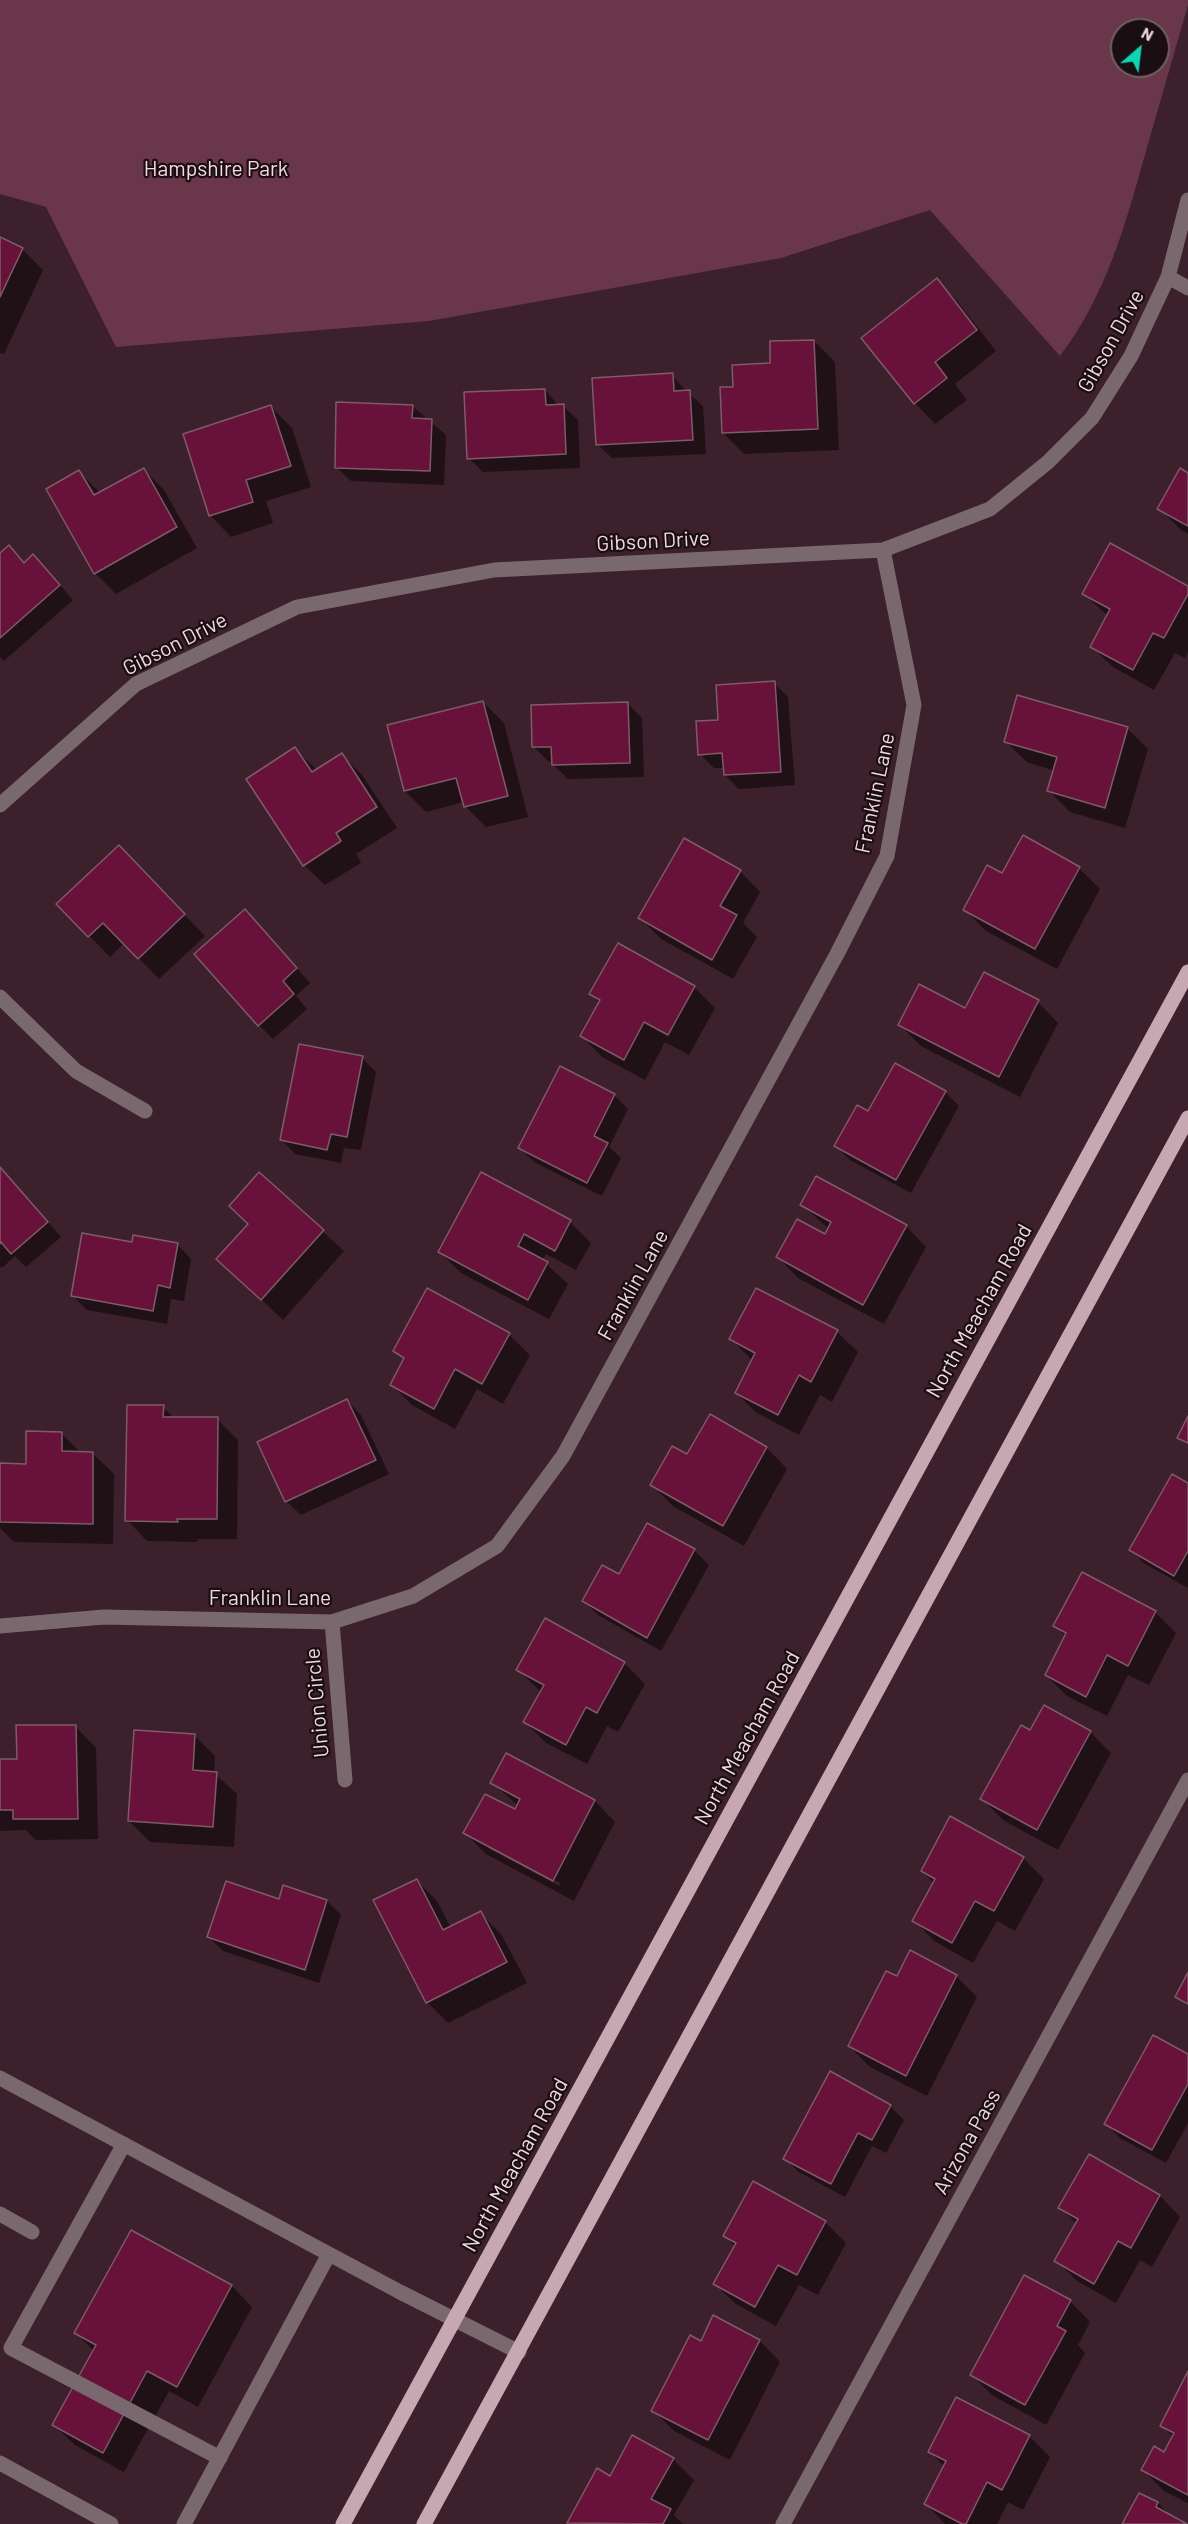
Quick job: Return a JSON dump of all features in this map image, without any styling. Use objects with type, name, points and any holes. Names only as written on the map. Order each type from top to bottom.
[{"type":"main road","name":"North Meacham Road","points":[[343,2524],[1188,972]]},
{"type":"main road","points":[[424,2524],[1188,1118]]},
{"type":"street","name":"Gibson Drive","points":[[0,804],[136,684],[297,607],[494,570],[882,550],[990,509],[1048,462],[1092,418],[1131,356],[1168,278],[1188,200]]},
{"type":"street","points":[[1168,278],[1188,288]]},
{"type":"street","name":"Franklin Lane","points":[[0,1626],[104,1617],[332,1622],[413,1596],[497,1546],[563,1456],[837,954],[887,856],[914,705],[882,550]]},
{"type":"street","points":[[0,997],[76,1071],[145,1111]]},
{"type":"street","name":"Union Circle","points":[[332,1622],[345,1780]]},
{"type":"street","name":"Arizona Pass","points":[[783,2524],[1188,1780]]},
{"type":"street","points":[[0,2078],[454,2320],[519,2352]]},
{"type":"street","points":[[124,2144],[11,2348],[220,2458]]},
{"type":"street","points":[[0,2214],[32,2232]]},
{"type":"street","points":[[184,2524],[329,2254]]},
{"type":"street","points":[[0,2463],[111,2524]]},
{"type":"green space","name":"Hampshire Park","points":[[0,0],[1188,0],[1170,68],[1170,18],[1110,18],[1110,78],[1167,78],[1131,205],[1113,258],[1090,309],[1060,356],[930,210],[781,258],[429,321],[116,347],[46,207],[0,194]]},
{"type":"building","points":[[0,237],[23,248],[0,297]]},
{"type":"building","points":[[937,278],[977,330],[935,362],[947,378],[914,404],[861,338]]},
{"type":"building","points":[[814,340],[818,429],[722,433],[720,387],[733,387],[732,365],[770,363],[770,341]]},
{"type":"building","points":[[673,373],[674,391],[690,390],[693,440],[596,445],[592,378]]},
{"type":"building","points":[[545,389],[546,405],[564,404],[566,454],[467,459],[464,392]]},
{"type":"building","points":[[336,402],[413,405],[412,418],[432,419],[430,471],[335,468]]},
{"type":"building","points":[[271,405],[291,466],[246,480],[253,502],[209,516],[183,434]]},
{"type":"building","points":[[144,468],[177,527],[94,574],[46,489],[79,470],[94,495]]},
{"type":"building","points":[[1180,468],[1188,473],[1188,526],[1157,509]]},
{"type":"building","points":[[1110,543],[1188,586],[1188,594],[1164,638],[1153,633],[1133,670],[1090,647],[1110,609],[1082,594]]},
{"type":"building","points":[[9,545],[24,563],[33,554],[60,585],[0,638],[0,553]]},
{"type":"building","points":[[775,681],[781,772],[724,775],[722,753],[698,755],[696,721],[718,720],[716,685]]},
{"type":"building","points":[[1017,695],[1128,727],[1105,808],[1047,791],[1057,757],[1004,742]]},
{"type":"building","points":[[483,701],[508,796],[464,807],[456,778],[404,791],[387,725]]},
{"type":"building","points":[[628,702],[630,763],[552,765],[551,747],[532,747],[531,705]]},
{"type":"building","points":[[295,747],[312,772],[342,753],[377,807],[336,833],[341,841],[303,866],[246,779]]},
{"type":"building","points":[[1023,835],[1080,867],[1035,949],[963,910],[987,865],[1002,873]]},
{"type":"building","points":[[684,838],[741,870],[720,906],[737,915],[712,960],[638,918]]},
{"type":"building","points":[[119,845],[185,914],[138,959],[103,923],[88,937],[56,904]]},
{"type":"building","points":[[245,909],[297,968],[283,981],[294,994],[258,1026],[194,954]]},
{"type":"building","points":[[618,943],[695,986],[668,1035],[644,1022],[624,1060],[580,1036],[600,1000],[589,994]]},
{"type":"building","points":[[984,972],[1039,1000],[999,1077],[898,1025],[919,984],[965,1008]]},
{"type":"building","points":[[299,1044],[363,1056],[347,1137],[331,1134],[327,1150],[280,1140]]},
{"type":"building","points":[[895,1063],[946,1091],[896,1180],[834,1146],[857,1105],[868,1111]]},
{"type":"building","points":[[560,1066],[615,1094],[594,1136],[608,1143],[587,1183],[518,1148]]},
{"type":"building","points":[[0,1167],[48,1222],[11,1254],[1,1242],[0,1244]]},
{"type":"building","points":[[259,1172],[324,1230],[261,1300],[216,1259],[248,1224],[229,1206]]},
{"type":"building","points":[[481,1172],[571,1220],[555,1251],[524,1234],[518,1246],[548,1262],[528,1300],[438,1252]]},
{"type":"building","points":[[816,1176],[907,1225],[863,1305],[776,1257],[797,1219],[825,1234],[831,1222],[800,1205]]},
{"type":"building","points":[[82,1233],[132,1242],[133,1235],[178,1243],[170,1288],[158,1285],[153,1311],[71,1296]]},
{"type":"building","points":[[427,1288],[510,1333],[482,1384],[455,1369],[434,1409],[390,1385],[404,1358],[393,1351]]},
{"type":"building","points":[[756,1288],[838,1330],[811,1382],[799,1375],[778,1415],[735,1393],[755,1353],[729,1339]]},
{"type":"building","points":[[347,1399],[376,1460],[285,1502],[257,1442]]},
{"type":"building","points":[[127,1405],[164,1405],[163,1417],[218,1417],[217,1519],[177,1519],[178,1522],[125,1521]]},
{"type":"building","points":[[710,1414],[767,1447],[723,1526],[650,1485],[672,1446],[687,1454]]},
{"type":"building","points":[[1188,1416],[1188,1443],[1177,1438]]},
{"type":"building","points":[[26,1431],[62,1432],[62,1451],[93,1452],[93,1524],[0,1522],[0,1463],[26,1464]]},
{"type":"building","points":[[1172,1474],[1188,1483],[1188,1551],[1174,1576],[1129,1550]]},
{"type":"building","points":[[647,1523],[695,1549],[647,1638],[582,1601],[602,1565],[619,1574]]},
{"type":"building","points":[[1082,1572],[1156,1611],[1128,1666],[1107,1655],[1086,1697],[1045,1675],[1066,1633],[1053,1626]]},
{"type":"building","points":[[545,1618],[625,1662],[597,1713],[586,1707],[566,1745],[523,1722],[544,1685],[516,1670]]},
{"type":"building","points":[[1044,1705],[1091,1731],[1037,1830],[980,1799],[1021,1725],[1030,1730]]},
{"type":"building","points":[[16,1725],[76,1725],[78,1819],[13,1819],[13,1810],[0,1810],[0,1759],[17,1759]]},
{"type":"building","points":[[134,1730],[195,1734],[193,1770],[217,1772],[213,1827],[128,1821]]},
{"type":"building","points":[[506,1753],[595,1800],[553,1881],[463,1833],[485,1794],[515,1809],[520,1799],[490,1783]]},
{"type":"building","points":[[950,1816],[1024,1857],[994,1911],[975,1901],[952,1943],[912,1921],[935,1879],[921,1871]]},
{"type":"building","points":[[417,1879],[443,1930],[481,1911],[507,1962],[426,2003],[373,1900]]},
{"type":"building","points":[[226,1881],[279,1899],[283,1885],[327,1900],[305,1970],[207,1937]]},
{"type":"building","points":[[910,1950],[957,1975],[906,2076],[848,2046],[886,1971],[897,1976]]},
{"type":"building","points":[[1188,1972],[1188,2004],[1175,1997]]},
{"type":"building","points":[[1153,2035],[1188,2054],[1188,2084],[1152,2150],[1104,2124]]},
{"type":"building","points":[[830,2071],[891,2105],[872,2140],[858,2133],[831,2184],[783,2159]]},
{"type":"building","points":[[1089,2154],[1160,2195],[1131,2248],[1118,2241],[1094,2284],[1054,2261],[1078,2219],[1058,2208]]},
{"type":"building","points":[[753,2181],[826,2221],[797,2275],[778,2265],[755,2307],[713,2284],[736,2243],[723,2236]]},
{"type":"building","points":[[131,2230],[232,2285],[177,2387],[147,2371],[103,2453],[52,2425],[96,2345],[74,2333]]},
{"type":"building","points":[[1024,2275],[1071,2300],[1057,2326],[1066,2331],[1025,2405],[970,2375]]},
{"type":"building","points":[[713,2315],[760,2340],[708,2440],[651,2411],[690,2335],[701,2341]]},
{"type":"building","points":[[1188,2371],[1188,2495],[1141,2470],[1154,2446],[1164,2452],[1174,2433],[1160,2426]]},
{"type":"building","points":[[956,2397],[1030,2435],[1002,2490],[987,2482],[966,2524],[924,2504],[946,2461],[928,2452]]},
{"type":"building","points":[[632,2435],[674,2458],[651,2499],[671,2509],[663,2524],[567,2523],[597,2468],[610,2476]]},
{"type":"building","points":[[1139,2493],[1158,2502],[1156,2507],[1187,2524],[1122,2524]]}]
